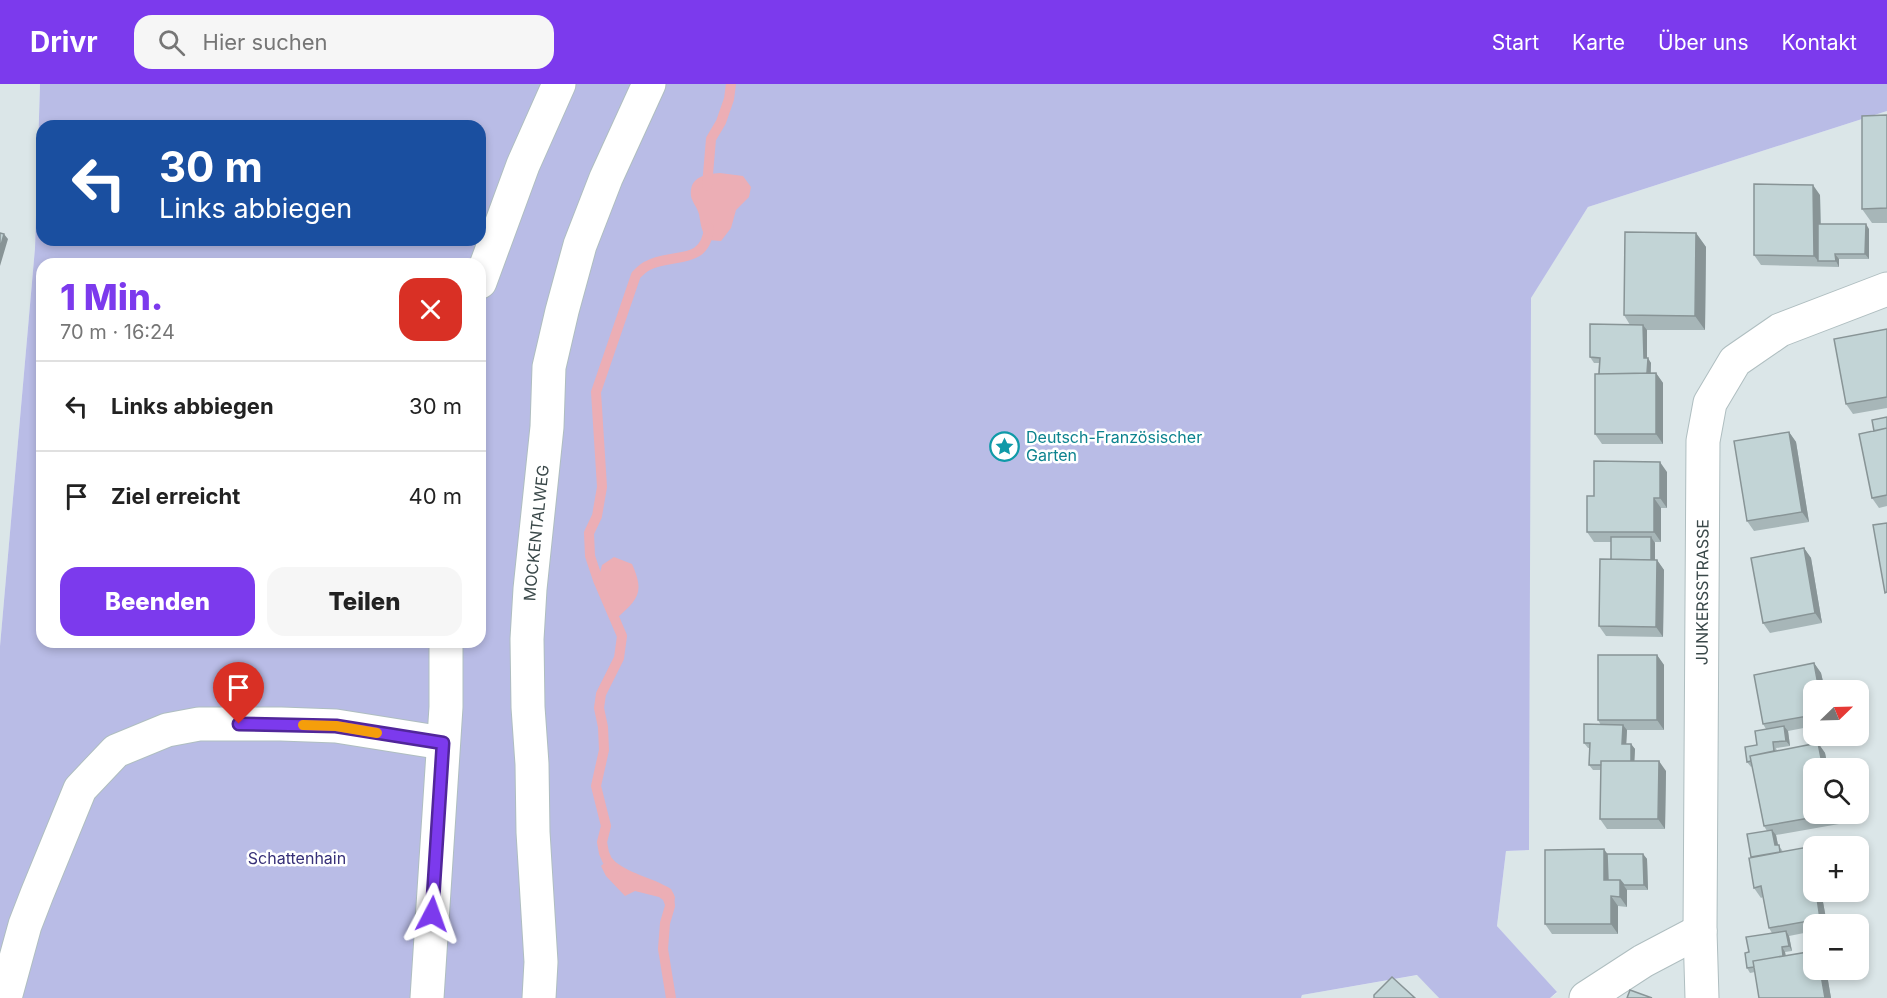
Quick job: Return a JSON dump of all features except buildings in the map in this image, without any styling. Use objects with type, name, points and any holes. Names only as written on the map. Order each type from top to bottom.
[{"type":"street","points":[[486,266],[524,165],[559,84]]},
{"type":"street","name":"MOCKENTALWEG","points":[[540,998],[541,962],[533,832],[527,639],[547,427],[549,367],[561,310],[580,245],[606,178],[649,84]]},
{"type":"street","name":"JUNKERSSTRASSE","points":[[1702,998],[1700,931],[1703,441],[1710,403],[1735,361],[1780,330],[1887,290]]},
{"type":"street","points":[[427,998],[446,707],[446,648]]},
{"type":"street","points":[[5,998],[36,894],[80,789],[116,752],[167,729],[199,724],[336,726],[443,743]]},
{"type":"street","points":[[1586,998],[1643,962],[1700,931]]},
{"type":"shaded area","points":[[0,84],[40,84],[39,120],[36,120],[35,248],[0,646]]},
{"type":"shaded area","points":[[1887,111],[1887,998],[1550,998],[1557,993],[1497,926],[1506,851],[1529,850],[1530,298],[1588,207]]},
{"type":"shaded area","points":[[720,173],[743,176],[751,187],[749,197],[736,210],[731,228],[721,241],[708,240],[703,231],[691,190],[699,178]]},
{"type":"shaded area","points":[[614,557],[632,564],[638,582],[637,595],[630,606],[616,619],[598,580],[602,565]]},
{"type":"shaded area","points":[[612,859],[625,868],[671,889],[675,897],[673,907],[666,907],[659,897],[635,891],[625,896],[606,876],[601,866],[607,860]]},
{"type":"shaded area","points":[[1418,975],[1439,998],[1301,998],[1302,995]]},
{"type":"green space","name":"Deutsch-Französischer Garten","points":[[40,84],[1887,84],[1887,111],[1588,207],[1531,298],[1529,850],[1506,851],[1497,926],[1557,992],[1550,998],[1439,998],[1417,975],[1302,995],[1301,998],[0,998],[0,646],[36,215],[36,246],[486,246],[486,120],[39,120]]},
{"type":"waterway","points":[[707,186],[711,139],[721,122],[729,99],[731,84]]},
{"type":"waterway","points":[[615,869],[604,853],[602,842],[606,826],[596,786],[604,750],[599,708],[601,694],[619,658],[622,636],[590,556],[589,533],[597,516],[602,487],[596,392],[636,275],[657,262],[694,253],[706,240],[709,228]]},
{"type":"waterway","points":[[666,893],[669,896],[670,906],[665,923],[663,949],[671,998]]},
{"type":"slow traffic","points":[[303,725],[336,726],[377,733]]},
{"type":"place","name":"Deutsch-Französischer Garten","points":[[1005,446]]},
{"type":"route","points":[[239,724],[336,726],[443,743],[432,914]]},
{"type":"park label","name":"Schattenhain","points":[[297,858]]}]
